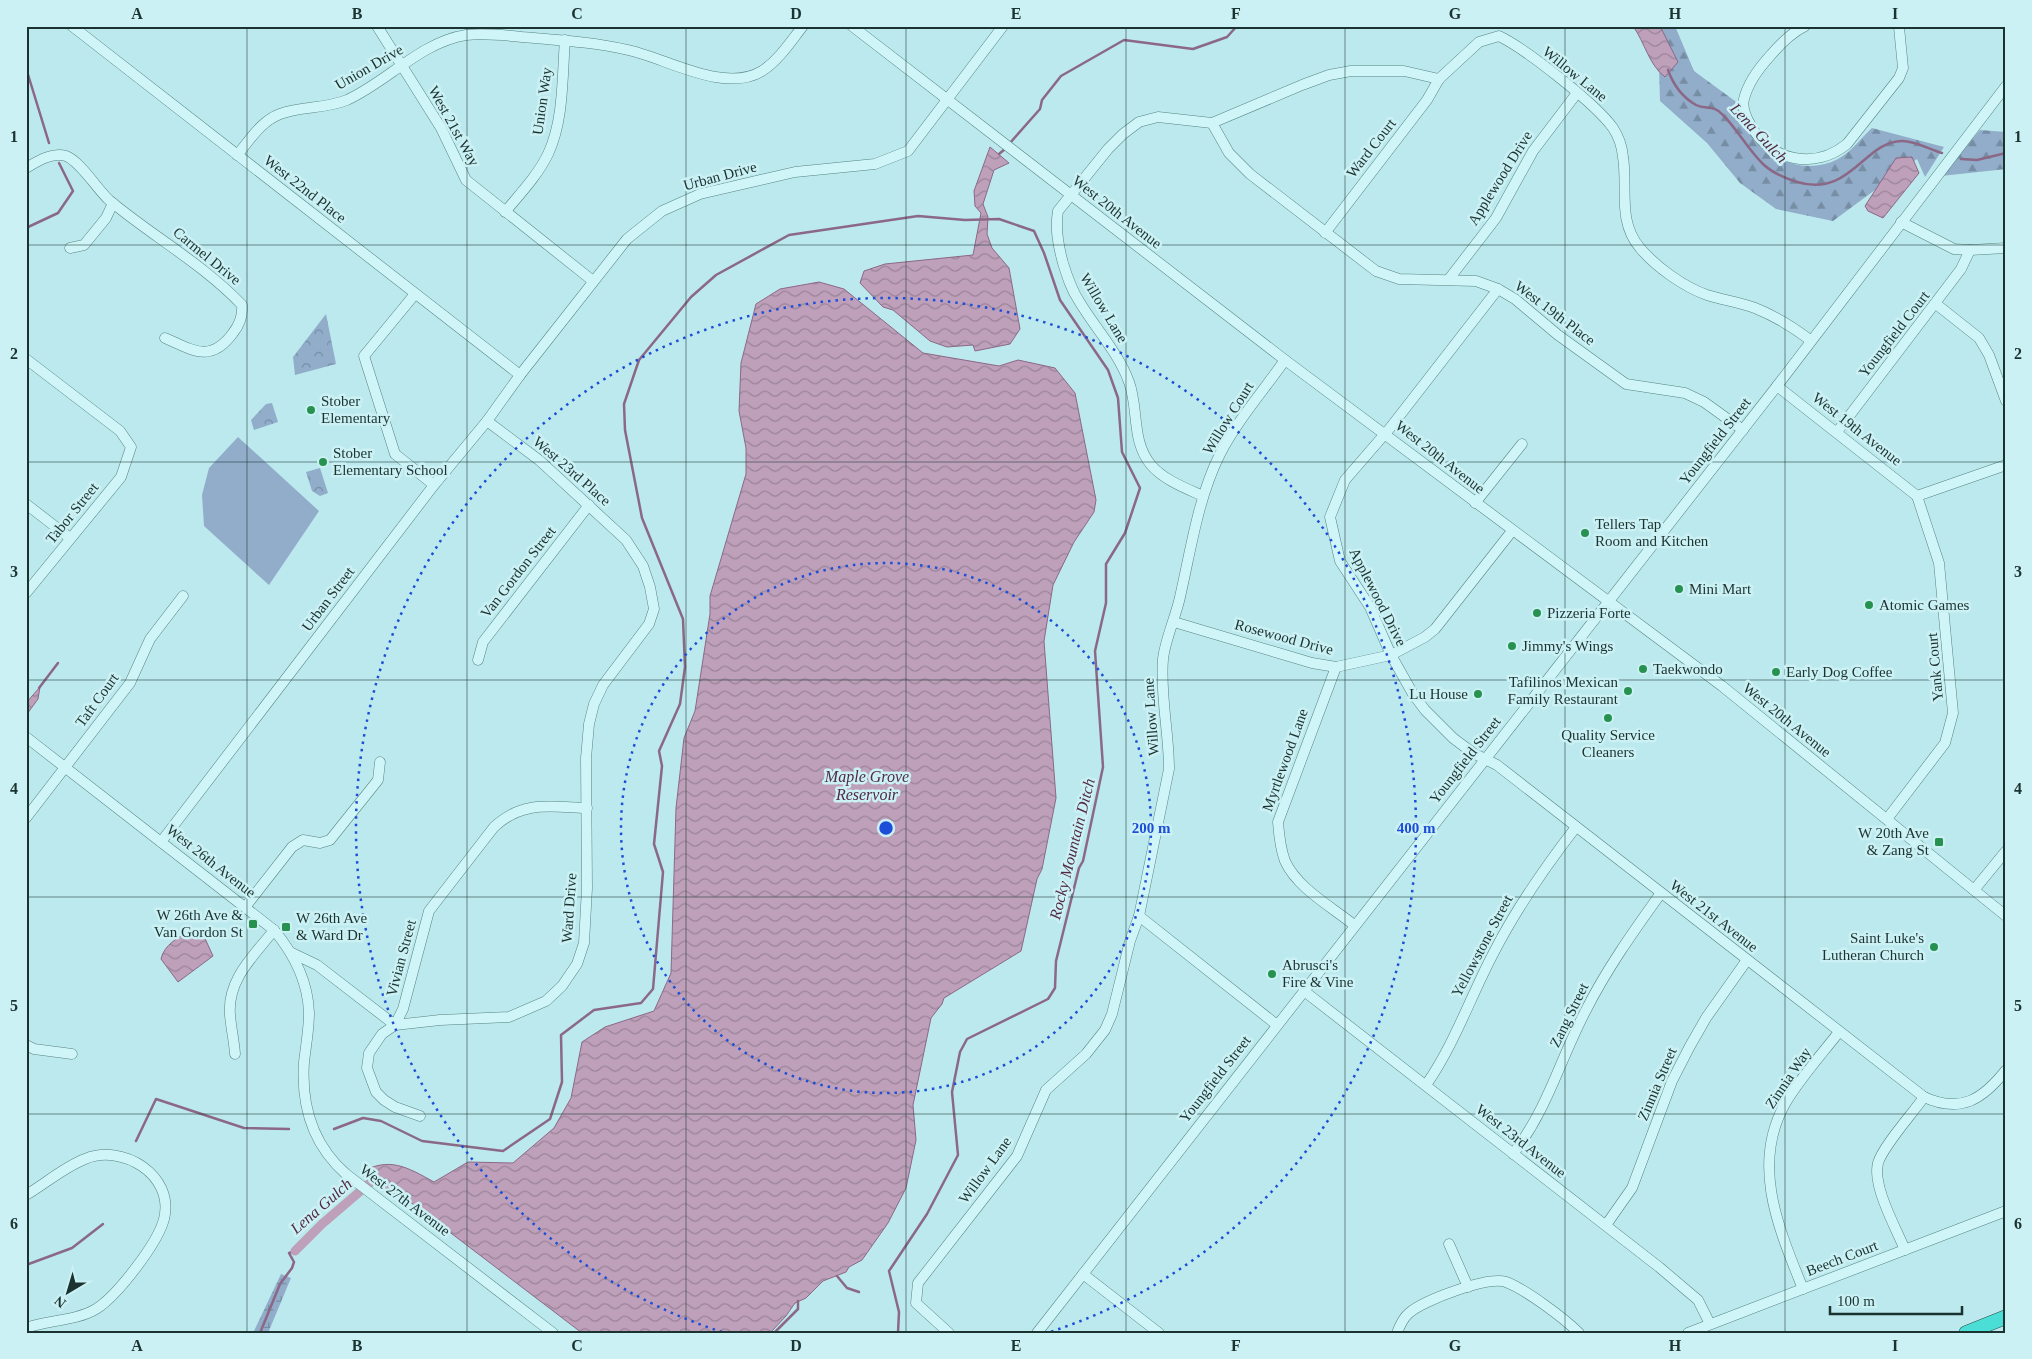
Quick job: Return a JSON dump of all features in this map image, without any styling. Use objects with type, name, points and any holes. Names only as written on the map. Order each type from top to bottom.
[{"type":"highway","points":[[1966,1333],[2006,1317]]},
{"type":"street","name":"West 22nd Place","points":[[72,26],[520,375]]},
{"type":"street","name":"West 21st Way","points":[[377,26],[441,128],[466,180],[593,281]]},
{"type":"street","name":"Union Drive","points":[[236,155],[264,124],[279,114],[327,106],[347,100],[430,48],[464,36],[481,34],[564,40],[628,50],[711,77],[741,77],[762,71],[777,59],[803,26]]},
{"type":"street","name":"Urban Drive","points":[[520,375],[627,239],[662,210],[700,194],[795,172],[875,164],[908,151],[1003,26]]},
{"type":"street","points":[[1805,26],[1779,46],[1753,78],[1744,100],[1744,110],[1754,131],[1762,142],[1787,157],[1800,160],[1825,158],[1847,144],[1898,78],[1902,68],[1898,27]]},
{"type":"street","name":"West 20th Avenue","points":[[856,27],[995,137],[1285,360],[1722,686],[2006,916]]},
{"type":"street","name":"Willow Lane","points":[[949,1333],[916,1303],[918,1283],[1016,1156],[1046,1090],[1086,1054],[1105,1030],[1112,1014],[1130,941],[1139,916],[1169,769],[1169,744],[1162,690],[1164,656],[1174,622],[1203,496],[1166,478],[1151,465],[1142,450],[1136,432],[1133,394],[1123,368],[1078,301],[1069,283],[1058,247],[1056,223],[1058,211],[1113,144],[1139,122],[1158,117],[1212,123],[1329,75],[1380,70],[1419,73],[1439,79],[1479,42],[1499,36],[1512,42],[1577,92],[1606,119],[1619,138],[1624,158],[1626,216],[1632,237],[1645,253],[1691,288],[1767,313],[1795,328],[1810,340]]},
{"type":"street","name":"Union Way","points":[[505,212],[534,176],[548,154],[555,135],[564,40]]},
{"type":"street","name":"Ward Court","points":[[1324,233],[1427,100],[1439,79]]},
{"type":"street","name":"Youngfield Street","points":[[1037,1333],[1354,925],[1743,430],[2006,86]]},
{"type":"street","name":"Applewood Drive","points":[[1448,279],[1496,218],[1533,151],[1577,92]]},
{"type":"street","name":"West 19th Place","points":[[1212,123],[1218,137],[1239,164],[1367,266],[1382,274],[1399,279],[1476,281],[1498,289],[1515,298],[1558,335],[1626,384],[1685,393],[1704,402],[1743,430]]},
{"type":"street","name":"Carmel Drive","points":[[26,168],[54,155],[67,156],[76,162],[101,193],[171,246],[242,304],[243,313],[240,322],[221,347],[215,351],[195,351],[165,338]]},
{"type":"street","points":[[70,248],[84,245],[106,218],[113,203]]},
{"type":"street","points":[[1901,222],[1954,249],[2006,248]]},
{"type":"street","name":"Youngfield Court","points":[[1837,432],[1936,304],[1961,269],[1970,250]]},
{"type":"street","name":"Applewood Drive","points":[[1485,758],[1473,753],[1453,738],[1422,706],[1390,655],[1370,607],[1340,561],[1330,516],[1345,480],[1498,289]]},
{"type":"street","points":[[415,294],[364,356],[395,454],[434,484]]},
{"type":"street","points":[[1936,304],[1979,338],[1989,355],[2006,401]]},
{"type":"street","name":"Tabor Street","points":[[26,359],[120,431],[131,447],[121,477],[26,593]]},
{"type":"street","name":"Willow Court","points":[[1203,496],[1220,455],[1285,360]]},
{"type":"street","name":"Urban Street","points":[[161,842],[434,484],[487,421],[520,375]]},
{"type":"street","name":"West 19th Avenue","points":[[1777,386],[1917,496]]},
{"type":"street","name":"West 23rd Place","points":[[487,421],[539,460],[633,548]]},
{"type":"street","points":[[1475,503],[1522,444]]},
{"type":"street","points":[[1917,496],[2006,465]]},
{"type":"street","name":"Yank Court","points":[[1887,819],[1946,743],[1953,713],[1939,564],[1917,496]]},
{"type":"street","points":[[26,504],[70,538]]},
{"type":"street","name":"Van Gordon Street","points":[[478,660],[483,642],[589,505]]},
{"type":"street","name":"Rosewood Drive","points":[[1174,622],[1312,663],[1336,667],[1390,655],[1425,637],[1435,629],[1512,531]]},
{"type":"street","name":"Ward Drive","points":[[395,1025],[440,1020],[509,1017],[546,1001],[562,986],[577,964],[584,943],[587,808],[586,758],[594,704],[603,685],[649,624],[654,609],[648,580],[633,548]]},
{"type":"street","name":"Taft Court","points":[[26,818],[130,683],[150,639],[183,596]]},
{"type":"street","name":"Myrtlewood Lane","points":[[1336,667],[1278,822],[1279,840],[1290,870],[1306,887],[1354,925]]},
{"type":"street","name":"West 26th Avenue","points":[[26,737],[246,906],[274,930],[292,953],[304,983],[308,1002],[306,1051]]},
{"type":"street","name":"West 21st Avenue","points":[[1485,758],[1924,1097]]},
{"type":"street","points":[[246,906],[292,847],[303,840],[320,843],[330,840],[378,780],[380,762]]},
{"type":"street","name":"Vivian Street","points":[[420,1116],[384,1100],[371,1082],[367,1068],[369,1053],[382,1034],[395,1025],[403,1009],[429,911],[494,827],[505,816],[533,806],[587,808]]},
{"type":"street","name":"Yellowstone Street","points":[[1426,1085],[1443,1061],[1482,976],[1526,896],[1576,827]]},
{"type":"street","points":[[1974,890],[2006,851]]},
{"type":"street","name":"Zang Street","points":[[1513,1154],[1539,1118],[1585,1012],[1631,935],[1661,894]]},
{"type":"street","points":[[1139,916],[1277,1025]]},
{"type":"street","points":[[235,1054],[230,1014],[231,990],[240,974],[274,930]]},
{"type":"street","points":[[292,953],[317,965],[395,1025]]},
{"type":"street","name":"Zinnia Street","points":[[1606,1225],[1632,1188],[1672,1081],[1690,1046],[1706,1018],[1747,960]]},
{"type":"street","name":"West 23rd Avenue","points":[[1304,991],[1687,1290],[1698,1300],[1710,1324]]},
{"type":"street","name":"Zinnia Way","points":[[1803,1289],[1777,1224],[1769,1184],[1772,1136],[1790,1097],[1839,1032]]},
{"type":"street","points":[[26,1045],[34,1049],[72,1054]]},
{"type":"street","name":"West 27th Avenue","points":[[306,1051],[304,1082],[308,1116],[322,1148],[346,1174],[553,1333]]},
{"type":"street","points":[[1905,1250],[1879,1186],[1877,1170],[1884,1152],[1924,1097],[1954,1105],[1973,1100],[1989,1090],[2006,1070]]},
{"type":"street","points":[[26,1195],[85,1159],[103,1155],[125,1156],[142,1166],[157,1180],[164,1197],[165,1217],[158,1237],[112,1296],[94,1310],[26,1328]]},
{"type":"street","name":"Beech Court","points":[[1688,1333],[2006,1211]]},
{"type":"street","points":[[1449,1244],[1468,1287]]},
{"type":"street","points":[[1083,1274],[1159,1333]]},
{"type":"street","points":[[1398,1333],[1400,1325],[1407,1314],[1416,1308],[1468,1287],[1493,1280],[1504,1282],[1525,1292],[1579,1333]]},
{"type":"green space","points":[[1662,26],[1675,26],[1694,71],[1739,104],[1744,120],[1752,134],[1763,147],[1790,163],[1806,166],[1822,165],[1838,159],[1872,128],[1944,147],[1925,177],[1917,159],[1833,221],[1776,209],[1740,183],[1707,143],[1660,101],[1658,31]]},
{"type":"green space","points":[[1980,130],[2006,132],[2006,169],[1941,176]]},
{"type":"green space","points":[[326,314],[336,364],[295,375],[293,357]]},
{"type":"green space","points":[[272,403],[278,422],[254,430],[251,420],[266,404]]},
{"type":"green space","points":[[238,437],[319,511],[269,585],[204,526],[202,495],[209,468]]},
{"type":"green space","points":[[320,468],[328,493],[320,496],[312,491],[306,472]]},
{"type":"green space","points":[[281,1274],[291,1278],[268,1333],[253,1333]]},
{"type":"water","points":[[1633,26],[1660,26],[1678,62],[1665,77],[1651,60]]},
{"type":"water","points":[[990,147],[1009,163],[994,170],[983,204],[988,217],[987,234],[992,248],[1009,268],[1020,329],[1010,344],[975,351],[973,345],[947,347],[930,341],[893,310],[883,307],[860,283],[864,271],[885,264],[973,255],[981,213],[975,206],[974,191]]},
{"type":"water","points":[[1912,157],[1919,173],[1883,218],[1868,211],[1865,206],[1896,158]]},
{"type":"water","name":"Maple Grove Reservoir","points":[[819,282],[844,289],[923,353],[999,366],[1018,360],[1055,368],[1075,393],[1096,500],[1094,512],[1074,542],[1053,585],[1044,641],[1056,798],[1042,869],[1037,879],[1021,951],[944,998],[942,1004],[931,1018],[913,1105],[916,1140],[906,1188],[888,1223],[862,1260],[849,1267],[846,1272],[823,1281],[806,1298],[795,1303],[770,1333],[582,1333],[401,1195],[383,1191],[360,1173],[370,1168],[389,1164],[406,1168],[434,1182],[468,1162],[513,1163],[554,1128],[571,1098],[582,1042],[605,1027],[654,1011],[671,973],[676,808],[684,738],[695,711],[710,614],[710,596],[746,474],[746,448],[739,411],[741,363],[756,304],[780,289]]},
{"type":"water","points":[[40,687],[38,699],[27,714],[26,703]]},
{"type":"water","points":[[191,931],[203,934],[213,956],[178,982],[161,959],[168,946]]},
{"type":"waterway","name":"Lena Gulch","points":[[1010,143],[1040,109],[1042,100],[1061,76],[1124,40],[1193,49],[1227,37],[1237,26]]},
{"type":"waterway","points":[[26,68],[49,143]]},
{"type":"waterway","name":"Lena Gulch","points":[[1668,70],[1675,85],[1686,98],[1696,105],[1713,108],[1719,112],[1764,165],[1779,175],[1797,182],[1815,185],[1831,182],[1856,168],[1877,150],[1889,143],[1907,141],[1942,153]]},
{"type":"waterway","name":"Lena Gulch","points":[[999,154],[1005,149]]},
{"type":"waterway","name":"Lena Gulch","points":[[1961,159],[1977,160],[2006,153]]},
{"type":"waterway","points":[[26,228],[58,213],[73,191],[59,163]]},
{"type":"waterway","name":"Rocky Mountain Ditch","points":[[334,1129],[363,1118],[381,1121],[422,1141],[503,1151],[550,1119],[562,1082],[561,1035],[594,1010],[641,1003],[653,989],[663,872],[654,844],[662,766],[659,751],[680,704],[685,667],[683,619],[642,518],[625,430],[624,404],[639,360],[691,297],[716,275],[789,235],[918,216],[965,220],[999,219],[1034,231],[1044,253],[1060,300],[1108,370],[1118,398],[1122,452],[1140,488],[1125,533],[1106,564],[1106,603],[1095,651],[1103,767],[1083,861],[1079,868],[1056,961],[1055,988],[1048,999],[967,1039],[960,1052],[952,1092],[958,1155],[927,1214],[889,1271],[899,1312],[898,1333]]},
{"type":"waterway","points":[[39,688],[58,663]]},
{"type":"waterway","name":"Rocky Mountain Ditch","points":[[136,1141],[156,1099],[244,1128],[289,1129]]},
{"type":"waterway","name":"Lena Gulch","points":[[295,1251],[322,1224],[371,1182]]},
{"type":"waterway","name":"Rocky Mountain Ditch","points":[[26,1265],[72,1248],[103,1224]]},
{"type":"waterway","name":"Lena Gulch","points":[[260,1333],[280,1284],[292,1268],[294,1262],[289,1253],[295,1251]]},
{"type":"waterway","points":[[837,1276],[847,1288],[859,1292]]},
{"type":"waterway","points":[[774,1333],[798,1309],[798,1301]]},
{"type":"place","name":"Stober Elementary","points":[[311,410]]},
{"type":"place","name":"Stober Elementary School","points":[[323,462]]},
{"type":"place","name":"Tellers Tap Room and Kitchen","points":[[1585,533]]},
{"type":"place","name":"Mini Mart","points":[[1679,589]]},
{"type":"place","name":"Atomic Games","points":[[1869,605]]},
{"type":"place","name":"Pizzeria Forte","points":[[1537,613]]},
{"type":"place","name":"Jimmy's Wings","points":[[1512,646]]},
{"type":"place","name":"Taekwondo","points":[[1643,669]]},
{"type":"place","name":"Early Dog Coffee","points":[[1776,672]]},
{"type":"place","name":"Tafilinos Mexican Family Restaurant","points":[[1628,691]]},
{"type":"place","name":"Lu House","points":[[1478,694]]},
{"type":"place","name":"Quality Service Cleaners","points":[[1608,718]]},
{"type":"place","name":"W 20th Ave & Zang St","points":[[1939,842]]},
{"type":"place","name":"W 26th Ave & Van Gordon St","points":[[253,924]]},
{"type":"place","name":"W 26th Ave & Ward Dr","points":[[286,927]]},
{"type":"place","name":"Saint Luke's Lutheran Church","points":[[1934,947]]},
{"type":"place","name":"Abrusci's Fire & Vine","points":[[1272,974]]}]
